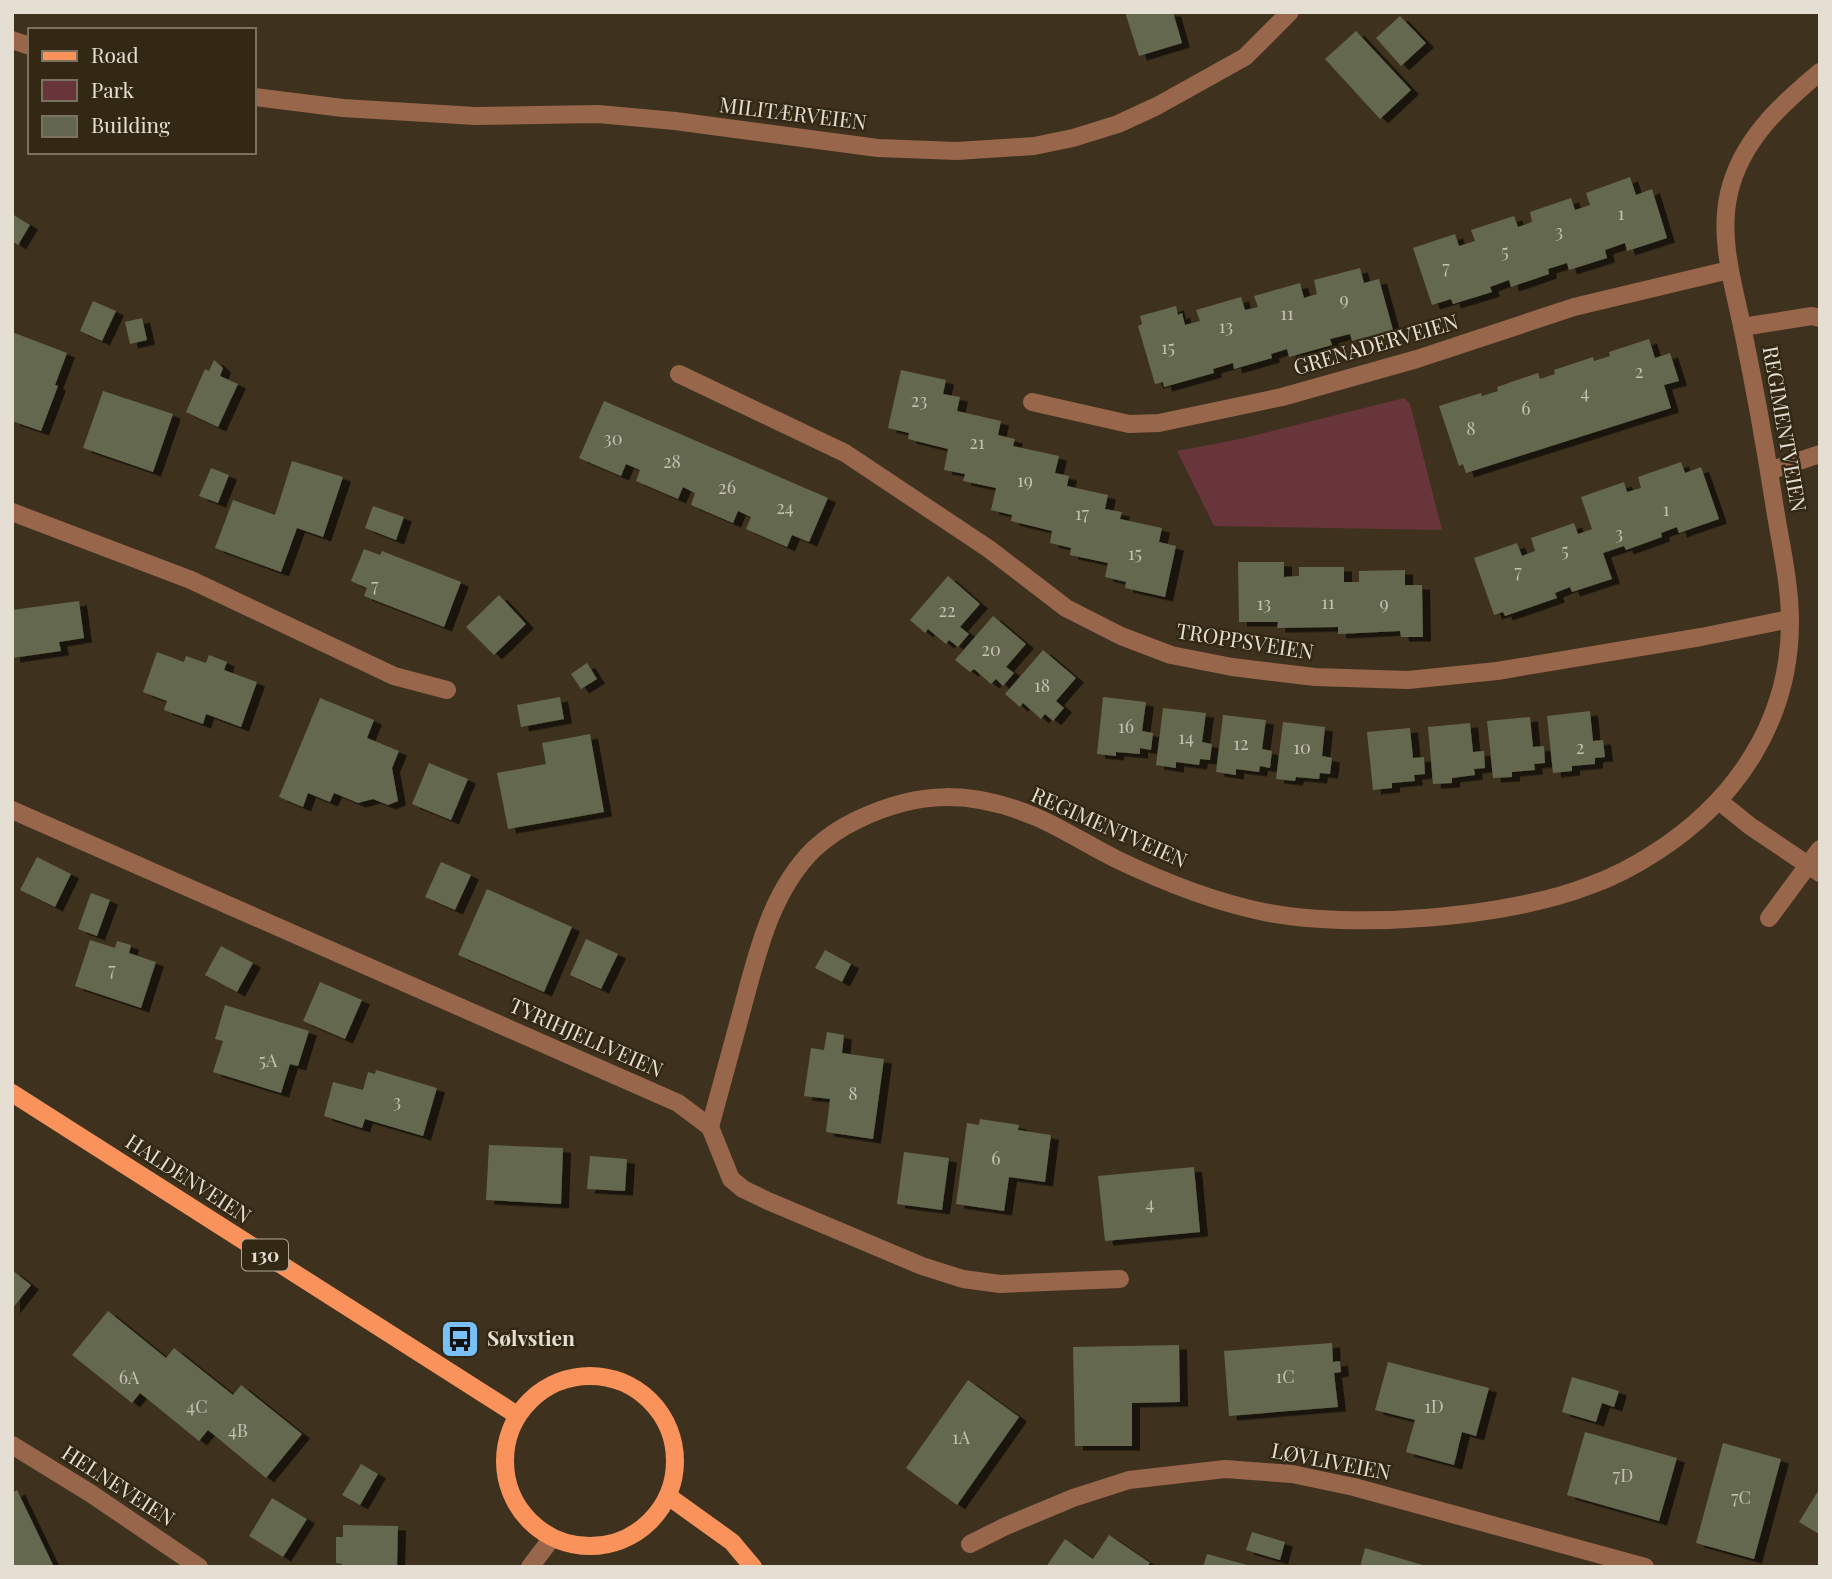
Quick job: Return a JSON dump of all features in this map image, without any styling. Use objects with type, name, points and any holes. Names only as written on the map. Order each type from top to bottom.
[{"type":"main road","name":"HALDENVEIEN","points":[[12,1093],[517,1415]]},
{"type":"main road","points":[[593,1376],[622,1382],[647,1397],[668,1426],[676,1461],[668,1496],[648,1524],[619,1541],[585,1546],[552,1538],[529,1521],[510,1489],[505,1470],[506,1442],[517,1415],[537,1394],[563,1380],[593,1376]]},
{"type":"main road","points":[[668,1496],[732,1542],[753,1567]]},
{"type":"street","name":"MILITÆRVEIEN","points":[[256,97],[343,108],[475,116],[598,114],[675,121],[878,148],[957,150],[1034,146],[1073,138],[1118,124],[1157,106],[1245,57],[1290,12]]},
{"type":"street","name":"REGIMENTVEIEN","points":[[710,1127],[771,914],[790,880],[814,849],[845,826],[886,807],[923,798],[957,796],[999,804],[1037,817],[1122,862],[1221,900],[1268,913],[1326,919],[1384,920],[1446,916],[1514,905],[1590,886],[1655,853],[1719,801],[1747,765],[1771,724],[1783,684],[1790,619],[1785,566],[1769,471],[1729,270],[1725,218],[1730,189],[1740,161],[1760,127],[1790,96],[1820,72]]},
{"type":"street","name":"GRENADERVEIEN","points":[[1032,402],[1129,424],[1159,424],[1282,397],[1417,359],[1574,307],[1729,270]]},
{"type":"street","points":[[1742,327],[1812,316],[1820,318]]},
{"type":"street","name":"TROPPSVEIEN","points":[[679,374],[845,453],[989,549],[1066,608],[1121,636],[1171,655],[1232,667],[1315,677],[1408,680],[1497,671],[1701,637],[1790,619]]},
{"type":"street","points":[[1769,471],[1820,454]]},
{"type":"street","points":[[12,512],[191,580],[394,676],[447,690]]},
{"type":"street","points":[[1719,801],[1750,826],[1814,869]]},
{"type":"street","name":"TYRIHJELLVEIEN","points":[[12,810],[678,1103],[710,1127]]},
{"type":"street","points":[[1769,918],[1814,869],[1820,849]]},
{"type":"street","points":[[710,1127],[732,1179],[743,1189],[922,1266],[963,1279],[1000,1284],[1120,1279]]},
{"type":"street","name":"HELNEVEIEN","points":[[12,1445],[90,1493],[199,1567]]},
{"type":"street","name":"LØVLIVEIEN","points":[[970,1544],[1073,1498],[1129,1480],[1225,1469],[1292,1474],[1354,1487],[1592,1550],[1645,1567]]},
{"type":"street","points":[[530,1567],[552,1538]]},
{"type":"green space","points":[[1404,398],[1410,404],[1442,530],[1214,526],[1177,451],[1240,439]]},
{"type":"building","points":[[1125,12],[1173,12],[1182,43],[1139,56]]},
{"type":"building","points":[[1400,16],[1426,43],[1401,66],[1376,38]]},
{"type":"building","points":[[1356,31],[1411,90],[1380,119],[1325,59]]},
{"type":"building","points":[[1630,177],[1636,195],[1652,189],[1667,238],[1627,251],[1625,243],[1605,250],[1607,258],[1569,270],[1567,263],[1548,269],[1549,274],[1511,287],[1509,280],[1490,287],[1492,292],[1453,304],[1451,299],[1432,305],[1413,248],[1455,234],[1459,246],[1475,241],[1471,230],[1514,216],[1518,227],[1532,222],[1530,212],[1571,198],[1575,210],[1590,205],[1586,193]]},
{"type":"building","points":[[12,214],[30,225],[18,245],[12,241]]},
{"type":"building","points":[[1360,268],[1364,283],[1379,279],[1393,330],[1352,341],[1350,334],[1330,339],[1332,345],[1289,357],[1287,349],[1271,354],[1272,358],[1234,369],[1233,363],[1213,369],[1214,373],[1164,387],[1163,382],[1155,384],[1138,326],[1142,324],[1140,316],[1176,306],[1178,315],[1182,313],[1185,325],[1200,321],[1196,310],[1241,297],[1245,310],[1258,307],[1254,296],[1300,283],[1304,298],[1317,294],[1314,280]]},
{"type":"building","points":[[93,301],[116,311],[102,341],[80,331]]},
{"type":"building","points":[[142,318],[147,340],[130,344],[125,322]]},
{"type":"building","points":[[12,332],[67,353],[41,431],[12,421]]},
{"type":"building","points":[[1649,339],[1655,358],[1670,353],[1679,381],[1664,385],[1671,408],[1466,473],[1463,464],[1459,466],[1439,406],[1481,393],[1482,396],[1498,391],[1497,387],[1538,373],[1540,379],[1555,374],[1554,370],[1593,357],[1594,361],[1610,356],[1609,352]]},
{"type":"building","points":[[214,360],[223,368],[220,376],[238,384],[218,427],[186,412],[205,369],[209,371]]},
{"type":"building","points":[[901,370],[946,380],[943,394],[960,397],[957,411],[1001,421],[998,435],[1015,439],[1013,446],[1059,456],[1055,473],[1069,476],[1067,486],[1108,495],[1105,509],[1122,512],[1120,519],[1162,528],[1159,542],[1176,546],[1165,597],[1125,588],[1126,582],[1105,577],[1108,563],[1070,555],[1071,548],[1050,543],[1052,531],[1011,521],[1012,515],[991,510],[996,488],[963,481],[965,474],[944,470],[948,449],[908,439],[909,433],[888,428]]},
{"type":"building","points":[[103,391],[173,414],[153,472],[83,448]]},
{"type":"building","points":[[604,401],[828,498],[809,542],[792,535],[787,547],[746,529],[751,517],[738,511],[733,523],[691,505],[695,493],[683,487],[678,499],[636,481],[640,470],[626,464],[621,476],[579,458]]},
{"type":"building","points":[[292,461],[343,477],[323,537],[297,528],[281,572],[215,548],[233,500],[275,515]]},
{"type":"building","points":[[1681,462],[1685,473],[1701,467],[1719,519],[1679,533],[1677,527],[1661,533],[1662,537],[1626,550],[1624,546],[1603,553],[1612,579],[1572,592],[1570,587],[1555,593],[1557,598],[1505,616],[1503,612],[1494,615],[1474,558],[1517,543],[1522,556],[1535,551],[1531,538],[1574,523],[1578,534],[1592,529],[1581,497],[1624,482],[1627,492],[1641,488],[1638,477]]},
{"type":"building","points":[[211,468],[229,475],[218,503],[199,496]]},
{"type":"building","points":[[373,506],[404,517],[396,540],[365,528]]},
{"type":"building","points":[[364,549],[380,555],[382,551],[461,582],[444,627],[364,596],[367,588],[351,581]]},
{"type":"building","points":[[1238,562],[1284,562],[1284,577],[1299,576],[1299,567],[1344,567],[1344,582],[1359,582],[1359,571],[1405,570],[1405,585],[1422,585],[1423,637],[1401,637],[1400,631],[1338,634],[1338,627],[1277,628],[1278,622],[1239,622]]},
{"type":"building","points":[[948,576],[980,604],[960,627],[969,634],[958,647],[949,640],[946,644],[928,629],[925,633],[910,620]]},
{"type":"building","points":[[499,595],[526,624],[494,655],[466,627]]},
{"type":"building","points":[[79,601],[84,638],[59,642],[61,651],[12,658],[12,610]]},
{"type":"building","points":[[993,616],[1026,644],[1006,667],[1014,673],[1003,686],[996,679],[991,684],[974,669],[970,672],[955,660]]},
{"type":"building","points":[[1043,650],[1076,678],[1056,701],[1064,708],[1053,721],[1045,714],[1041,719],[1023,703],[1020,707],[1005,694]]},
{"type":"building","points":[[157,652],[184,662],[186,656],[206,663],[209,655],[227,662],[224,670],[257,682],[241,727],[206,714],[203,724],[164,710],[167,701],[143,692]]},
{"type":"building","points":[[587,663],[597,679],[581,689],[571,674]]},
{"type":"building","points":[[560,697],[564,719],[521,727],[517,705]]},
{"type":"building","points":[[1103,697],[1146,702],[1142,731],[1153,733],[1151,750],[1140,748],[1140,754],[1116,752],[1116,756],[1097,754]]},
{"type":"building","points":[[320,698],[374,720],[367,738],[399,751],[392,768],[398,801],[388,805],[373,799],[358,803],[334,793],[330,802],[308,793],[303,807],[279,797]]},
{"type":"building","points":[[1163,708],[1206,713],[1202,742],[1212,744],[1210,760],[1200,759],[1199,765],[1176,762],[1176,768],[1156,765]]},
{"type":"building","points":[[1590,711],[1593,741],[1603,740],[1605,757],[1595,758],[1595,764],[1572,766],[1572,771],[1553,773],[1547,716]]},
{"type":"building","points":[[1223,715],[1266,720],[1262,749],[1272,751],[1270,768],[1260,766],[1259,772],[1236,769],[1236,775],[1216,772]]},
{"type":"building","points":[[1530,717],[1533,747],[1544,746],[1545,763],[1534,764],[1535,770],[1512,772],[1512,777],[1493,778],[1487,721]]},
{"type":"building","points":[[1283,722],[1325,727],[1322,756],[1332,758],[1330,774],[1320,773],[1319,779],[1276,779]]},
{"type":"building","points":[[1470,723],[1473,752],[1484,751],[1485,768],[1474,769],[1475,775],[1452,778],[1452,783],[1433,784],[1428,727]]},
{"type":"building","points":[[1410,728],[1413,758],[1424,757],[1425,774],[1414,775],[1415,781],[1392,783],[1392,788],[1373,790],[1367,732]]},
{"type":"building","points":[[590,734],[604,812],[508,829],[497,773],[546,764],[542,743]]},
{"type":"building","points":[[429,763],[468,779],[451,820],[412,804]]},
{"type":"building","points":[[37,857],[71,874],[55,907],[20,890]]},
{"type":"building","points":[[441,862],[471,875],[455,910],[425,897]]},
{"type":"building","points":[[487,889],[572,927],[544,992],[458,955]]},
{"type":"building","points":[[91,893],[110,900],[97,936],[78,929]]},
{"type":"building","points":[[586,939],[618,954],[601,989],[570,975]]},
{"type":"building","points":[[90,940],[115,948],[117,941],[131,945],[129,953],[156,962],[141,1008],[75,986]]},
{"type":"building","points":[[221,946],[253,963],[237,992],[205,975]]},
{"type":"building","points":[[825,950],[851,964],[842,982],[815,968]]},
{"type":"building","points":[[320,982],[362,1000],[345,1039],[303,1021]]},
{"type":"building","points":[[225,1005],[309,1031],[298,1066],[290,1064],[281,1093],[213,1072],[223,1041],[215,1039]]},
{"type":"building","points":[[827,1032],[844,1035],[842,1053],[884,1059],[873,1139],[826,1132],[830,1099],[804,1096],[811,1048],[824,1050]]},
{"type":"building","points":[[376,1070],[437,1088],[423,1136],[365,1119],[362,1128],[324,1116],[333,1082],[363,1090],[368,1072],[375,1074]]},
{"type":"building","points":[[980,1119],[1019,1125],[1018,1130],[1051,1135],[1045,1182],[1009,1177],[1004,1211],[956,1204],[967,1123],[979,1125]]},
{"type":"building","points":[[489,1145],[563,1148],[561,1204],[486,1200]]},
{"type":"building","points":[[904,1152],[949,1158],[942,1210],[897,1204]]},
{"type":"building","points":[[590,1156],[627,1159],[625,1191],[587,1189]]},
{"type":"building","points":[[1194,1167],[1200,1232],[1105,1241],[1098,1176]]},
{"type":"building","points":[[12,1270],[31,1285],[12,1309]]},
{"type":"building","points":[[108,1311],[166,1358],[174,1348],[233,1395],[241,1385],[302,1434],[266,1478],[208,1430],[199,1441],[140,1393],[132,1403],[72,1355]]},
{"type":"building","points":[[1332,1343],[1333,1362],[1340,1361],[1341,1372],[1334,1373],[1338,1407],[1229,1416],[1224,1351]]},
{"type":"building","points":[[1179,1345],[1180,1402],[1132,1403],[1132,1446],[1075,1446],[1073,1347]]},
{"type":"building","points":[[1388,1362],[1489,1388],[1476,1436],[1462,1432],[1454,1465],[1406,1452],[1415,1420],[1375,1410]]},
{"type":"building","points":[[1572,1377],[1619,1391],[1614,1407],[1602,1403],[1596,1422],[1562,1412]]},
{"type":"building","points":[[968,1380],[1019,1417],[957,1505],[906,1468]]},
{"type":"building","points":[[1585,1432],[1677,1458],[1659,1521],[1567,1495]]},
{"type":"building","points":[[1723,1443],[1781,1459],[1754,1559],[1696,1543]]},
{"type":"building","points":[[361,1464],[378,1474],[360,1505],[342,1495]]},
{"type":"building","points":[[1820,1488],[1820,1532],[1819,1534],[1799,1522]]},
{"type":"building","points":[[17,1490],[54,1567],[12,1567],[12,1493]]},
{"type":"building","points":[[272,1498],[307,1519],[283,1557],[249,1536]]},
{"type":"building","points":[[343,1525],[398,1526],[397,1567],[342,1567],[342,1564],[336,1563],[336,1537],[343,1537]]},
{"type":"building","points":[[1252,1532],[1285,1542],[1280,1560],[1246,1550]]},
{"type":"building","points":[[1109,1535],[1150,1563],[1147,1567],[1046,1567],[1065,1539],[1093,1559]]},
{"type":"building","points":[[1365,1548],[1426,1566],[1426,1567],[1360,1567]]},
{"type":"building","points":[[1207,1554],[1251,1566],[1251,1567],[1203,1567]]},
{"type":"place","name":"Sølvstien","points":[[460,1339]]}]
